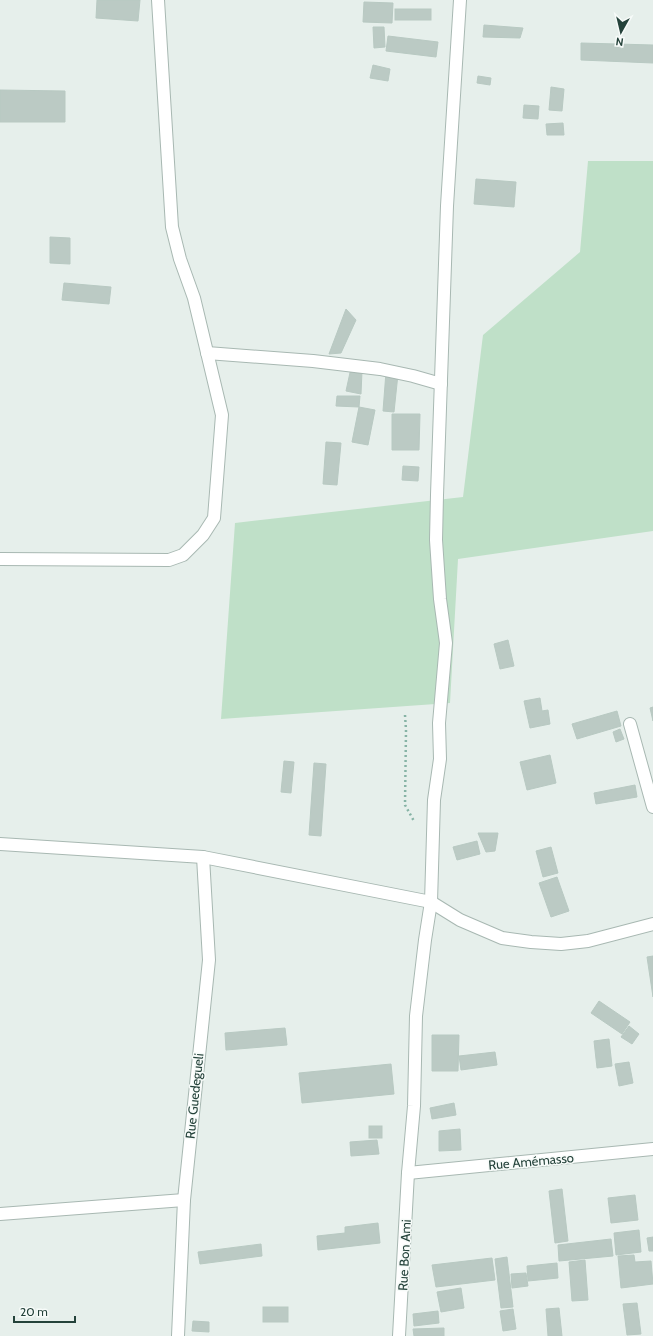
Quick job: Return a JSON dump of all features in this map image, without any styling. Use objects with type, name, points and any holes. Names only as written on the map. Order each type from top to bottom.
[{"type":"street","points":[[0,559],[169,560],[183,555],[203,535],[214,518],[222,415],[194,298],[180,259],[172,227],[158,0]]},
{"type":"street","name":"Rue Bon Ami","points":[[399,1336],[408,1173],[414,1106],[416,1016],[431,902],[434,800],[440,759],[438,723],[446,643],[440,599],[436,540],[437,469],[447,206],[460,0]]},
{"type":"street","points":[[207,353],[313,361],[386,370],[441,384]]},
{"type":"street","points":[[630,724],[653,807]]},
{"type":"street","points":[[0,844],[203,857],[431,902],[460,920],[502,938],[531,942],[561,944],[588,941],[653,924]]},
{"type":"street","name":"Rue Guedegueli","points":[[178,1336],[184,1200],[208,960],[203,857]]},
{"type":"street","name":"Rue Amémasso","points":[[408,1173],[653,1149]]},
{"type":"street","points":[[0,1214],[184,1200]]},
{"type":"path","points":[[405,715],[405,805],[414,821]]},
{"type":"green space","points":[[588,161],[653,161],[653,531],[458,559],[450,703],[221,719],[235,523],[463,497],[483,335],[580,252]]},
{"type":"building","points":[[97,0],[140,0],[138,21],[96,18]]},
{"type":"building","points":[[364,2],[393,3],[392,23],[363,22]]},
{"type":"building","points":[[395,9],[431,9],[431,20],[395,20]]},
{"type":"building","points":[[484,25],[523,28],[520,38],[483,37]]},
{"type":"building","points":[[373,27],[384,27],[385,47],[374,48]]},
{"type":"building","points":[[388,36],[438,42],[436,57],[386,51]]},
{"type":"building","points":[[581,43],[653,45],[653,63],[581,60]]},
{"type":"building","points":[[373,65],[390,69],[388,81],[370,78]]},
{"type":"building","points":[[478,76],[491,78],[490,85],[477,83]]},
{"type":"building","points":[[551,87],[564,89],[562,111],[549,110]]},
{"type":"building","points":[[0,90],[65,91],[65,122],[0,122]]},
{"type":"building","points":[[524,105],[539,106],[538,119],[523,118]]},
{"type":"building","points":[[563,123],[564,135],[547,135],[546,124]]},
{"type":"building","points":[[476,179],[516,182],[514,207],[474,204]]},
{"type":"building","points":[[50,237],[70,238],[70,264],[50,263]]},
{"type":"building","points":[[64,283],[111,287],[109,304],[62,300]]},
{"type":"building","points":[[346,309],[356,320],[341,353],[329,354]]},
{"type":"building","points":[[351,368],[362,371],[361,394],[346,391]]},
{"type":"building","points":[[386,372],[398,374],[394,412],[383,411]]},
{"type":"building","points":[[337,396],[360,396],[359,407],[336,406]]},
{"type":"building","points":[[359,407],[375,410],[368,445],[352,442]]},
{"type":"building","points":[[392,414],[420,414],[419,450],[392,450]]},
{"type":"building","points":[[326,442],[341,443],[337,485],[323,484]]},
{"type":"building","points":[[403,466],[419,467],[418,481],[402,480]]},
{"type":"building","points":[[508,640],[514,666],[500,669],[494,644]]},
{"type":"building","points":[[540,698],[542,711],[548,710],[550,724],[530,728],[524,701]]},
{"type":"building","points":[[653,707],[653,721],[650,708]]},
{"type":"building","points":[[617,711],[621,726],[577,739],[572,724]]},
{"type":"building","points":[[620,729],[624,739],[616,742],[613,732]]},
{"type":"building","points":[[550,755],[556,783],[527,790],[520,762]]},
{"type":"building","points":[[284,761],[294,762],[291,793],[281,792]]},
{"type":"building","points":[[314,763],[326,764],[321,836],[309,835]]},
{"type":"building","points":[[635,785],[637,797],[596,804],[594,793]]},
{"type":"building","points":[[478,833],[498,833],[495,851],[486,852]]},
{"type":"building","points":[[477,841],[480,854],[457,860],[453,847]]},
{"type":"building","points":[[551,847],[558,873],[543,877],[536,851]]},
{"type":"building","points":[[557,877],[569,911],[551,917],[539,883]]},
{"type":"building","points":[[653,956],[653,997],[647,957]]},
{"type":"building","points":[[599,1001],[630,1022],[622,1034],[591,1013]]},
{"type":"building","points":[[629,1026],[639,1034],[632,1044],[621,1037]]},
{"type":"building","points":[[285,1028],[287,1045],[226,1050],[225,1033]]},
{"type":"building","points":[[432,1035],[459,1035],[458,1071],[432,1071]]},
{"type":"building","points":[[609,1039],[612,1066],[597,1068],[594,1041]]},
{"type":"building","points":[[495,1052],[497,1065],[461,1070],[459,1056]]},
{"type":"building","points":[[629,1062],[633,1083],[619,1086],[615,1064]]},
{"type":"building","points":[[391,1064],[394,1094],[302,1103],[299,1073]]},
{"type":"building","points":[[454,1103],[456,1115],[432,1119],[430,1108]]},
{"type":"building","points":[[369,1126],[382,1126],[382,1138],[369,1138]]},
{"type":"building","points":[[460,1129],[461,1150],[439,1151],[439,1131]]},
{"type":"building","points":[[377,1140],[379,1154],[351,1156],[350,1142]]},
{"type":"building","points":[[562,1189],[568,1241],[555,1243],[549,1191]]},
{"type":"building","points":[[635,1195],[638,1220],[611,1223],[608,1198]]},
{"type":"building","points":[[378,1223],[380,1243],[318,1250],[317,1236],[345,1233],[345,1227]]},
{"type":"building","points":[[639,1230],[641,1252],[616,1255],[614,1233]]},
{"type":"building","points":[[653,1237],[653,1251],[649,1251],[647,1238]]},
{"type":"building","points":[[611,1239],[613,1256],[559,1261],[558,1245]]},
{"type":"building","points":[[261,1244],[262,1256],[200,1264],[198,1252]]},
{"type":"building","points":[[634,1255],[635,1262],[651,1261],[653,1284],[621,1288],[618,1256]]},
{"type":"building","points":[[507,1257],[513,1307],[501,1308],[495,1259]]},
{"type":"building","points":[[492,1258],[495,1280],[436,1287],[432,1265]]},
{"type":"building","points":[[585,1260],[588,1300],[572,1301],[569,1262]]},
{"type":"building","points":[[557,1263],[558,1278],[528,1281],[527,1266]]},
{"type":"building","points":[[526,1273],[528,1286],[512,1288],[511,1274]]},
{"type":"building","points":[[461,1288],[464,1308],[441,1312],[437,1292]]},
{"type":"building","points":[[637,1303],[641,1334],[627,1335],[623,1304]]},
{"type":"building","points":[[263,1307],[288,1307],[288,1322],[263,1322]]},
{"type":"building","points":[[559,1308],[562,1336],[548,1336],[546,1309]]},
{"type":"building","points":[[513,1309],[516,1329],[503,1331],[500,1311]]},
{"type":"building","points":[[438,1311],[439,1323],[414,1326],[413,1314]]},
{"type":"building","points":[[193,1321],[209,1322],[209,1332],[192,1331]]},
{"type":"building","points":[[444,1328],[444,1336],[414,1336],[413,1329]]}]
